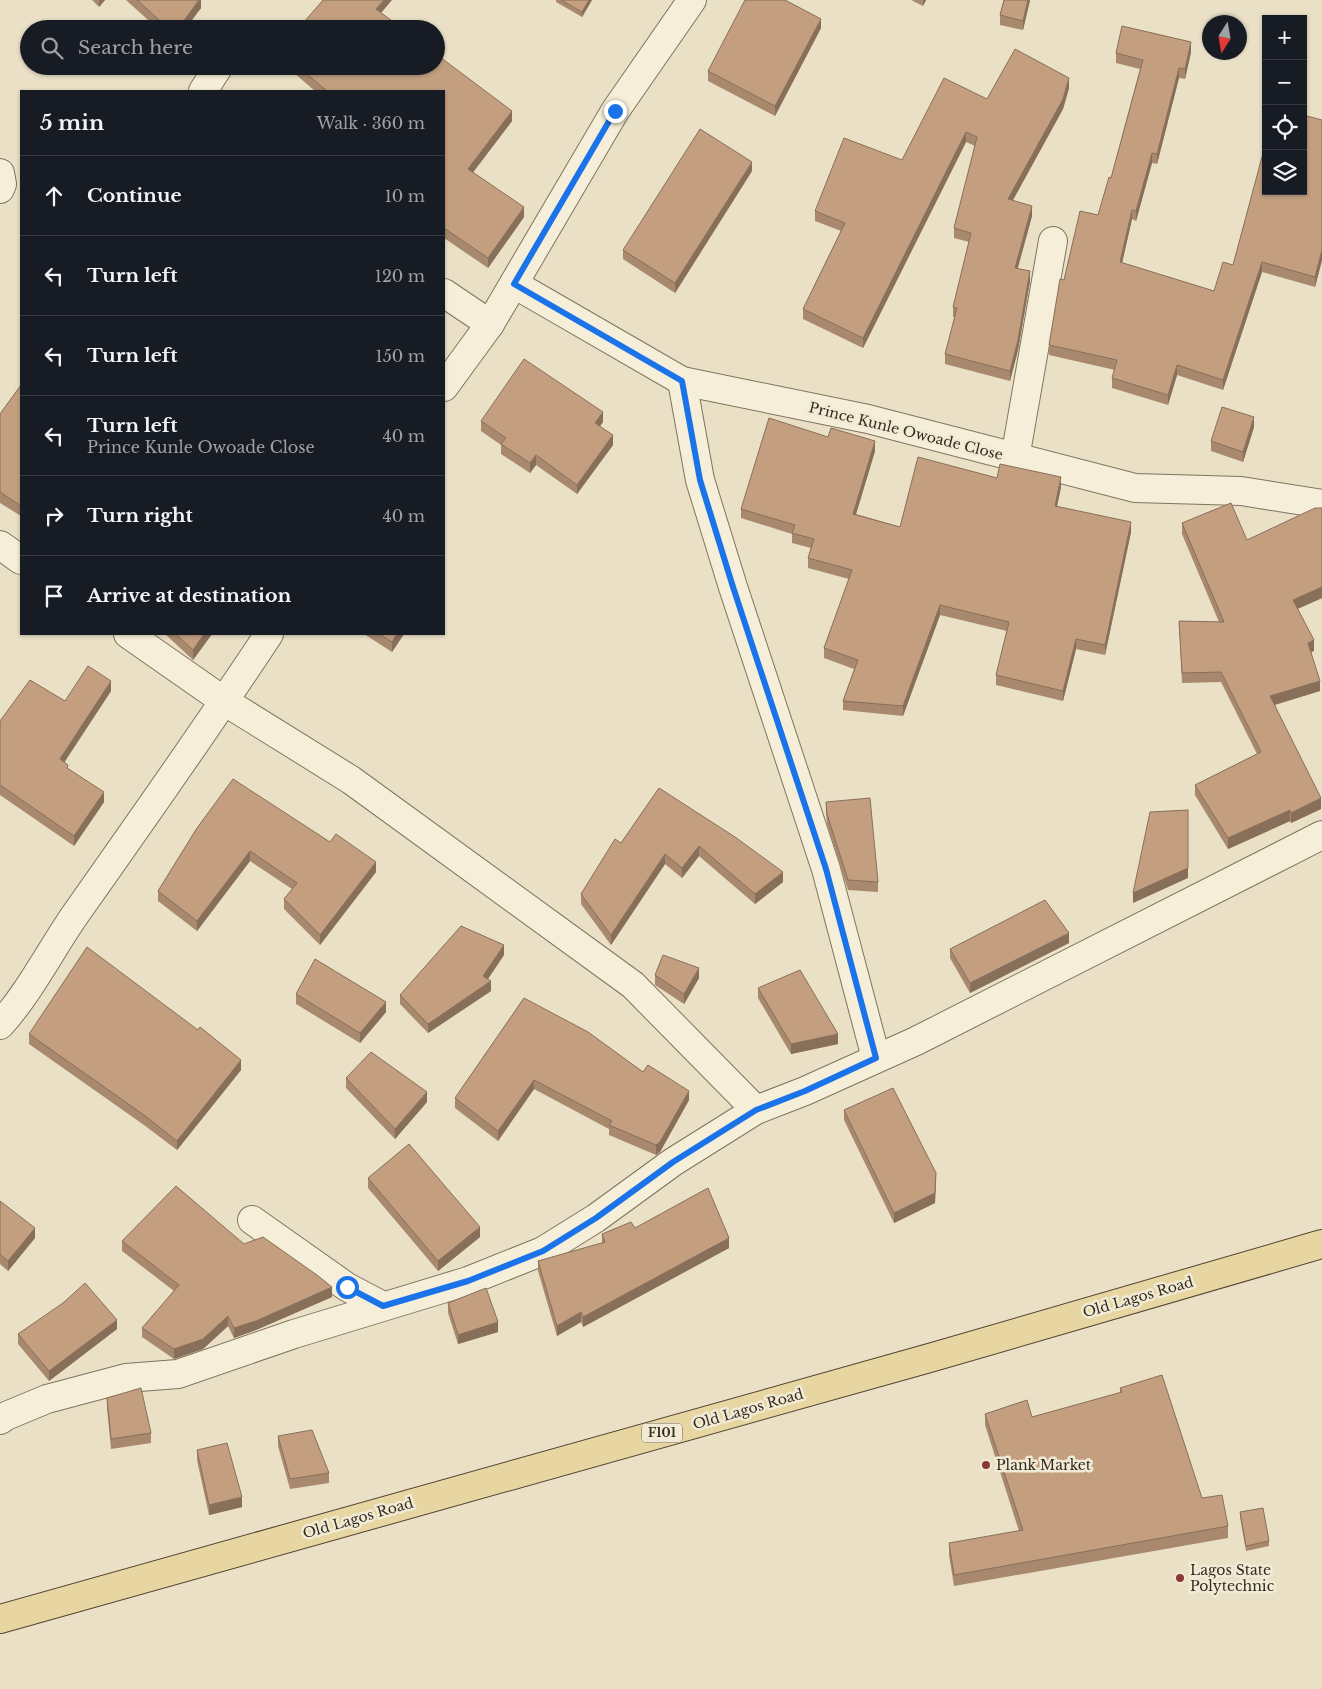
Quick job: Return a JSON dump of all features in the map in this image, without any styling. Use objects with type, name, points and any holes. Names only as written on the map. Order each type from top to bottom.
[{"type":"main road","name":"Old Lagos Road","points":[[0,1619],[914,1362],[1322,1244]]},
{"type":"street","points":[[445,386],[490,324],[615,111],[692,0]]},
{"type":"street","points":[[205,90],[214,75]]},
{"type":"street","points":[[0,173],[2,184],[0,189]]},
{"type":"street","points":[[1015,458],[1053,241]]},
{"type":"street","name":"Prince Kunle Owoade Close","points":[[514,284],[682,381],[868,419],[1135,488],[1241,490],[1322,504]]},
{"type":"street","points":[[445,294],[490,324]]},
{"type":"street","points":[[682,381],[700,480],[733,587],[826,869],[876,1058]]},
{"type":"street","points":[[0,545],[20,559]]},
{"type":"street","points":[[129,635],[224,701],[351,780],[633,985],[756,1110]]},
{"type":"street","points":[[0,1025],[11,1013],[65,929],[268,635]]},
{"type":"street","points":[[0,1420],[47,1399],[126,1378],[178,1374],[294,1334],[468,1281],[543,1251],[596,1218],[673,1162],[756,1110],[805,1091],[916,1041],[1322,835]]},
{"type":"street","points":[[252,1220],[347,1287],[383,1306]]},
{"type":"building","points":[[137,0],[199,0],[185,20],[159,20]]},
{"type":"building","points":[[323,0],[384,0],[376,9],[391,20],[306,20]]},
{"type":"building","points":[[561,0],[589,0],[582,12]]},
{"type":"building","points":[[745,0],[785,0],[821,19],[775,106],[708,71]]},
{"type":"building","points":[[1004,0],[1028,0],[1023,21],[1000,15]]},
{"type":"building","points":[[1122,26],[1191,42],[1185,69],[1179,68],[1157,154],[1152,153],[1136,211],[1132,210],[1120,262],[1214,291],[1223,262],[1233,265],[1262,157],[1262,195],[1307,195],[1307,116],[1322,120],[1322,250],[1315,277],[1262,262],[1223,380],[1177,365],[1168,395],[1112,378],[1117,360],[1049,345],[1060,279],[1064,280],[1080,211],[1098,215],[1109,177],[1111,178],[1143,60],[1116,53]]},
{"type":"building","points":[[1015,49],[1069,78],[1063,99],[1008,199],[1032,206],[1015,268],[1030,271],[1018,340],[1010,371],[945,354],[957,308],[953,307],[971,233],[954,228],[977,137],[966,132],[863,338],[803,309],[845,223],[815,211],[844,138],[902,160],[944,78],[987,99]]},
{"type":"building","points":[[445,61],[512,111],[468,169],[524,207],[488,258],[445,229],[445,90],[326,90],[308,75],[445,75]]},
{"type":"building","points":[[700,129],[752,162],[675,283],[623,250]]},
{"type":"building","points":[[524,359],[603,412],[595,423],[613,435],[577,485],[536,455],[530,463],[501,444],[506,438],[481,421]]},
{"type":"building","points":[[20,386],[20,505],[0,492],[0,414]]},
{"type":"building","points":[[1222,407],[1254,417],[1243,452],[1211,441]]},
{"type":"building","points":[[769,418],[828,437],[831,428],[875,441],[853,514],[900,527],[918,457],[997,478],[1000,464],[1061,477],[1055,506],[1131,522],[1105,645],[1076,639],[1063,691],[996,675],[1009,622],[940,605],[903,706],[843,701],[858,660],[824,648],[852,570],[808,558],[814,539],[792,533],[795,525],[741,509]]},
{"type":"building","points":[[1231,503],[1247,540],[1315,508],[1322,508],[1322,587],[1293,600],[1314,640],[1308,643],[1320,681],[1270,696],[1321,798],[1291,813],[1290,810],[1228,838],[1195,785],[1261,752],[1221,672],[1182,673],[1179,621],[1224,622],[1182,523]]},
{"type":"building","points":[[177,635],[203,635],[193,650]]},
{"type":"building","points":[[381,635],[396,635],[392,642]]},
{"type":"building","points":[[88,666],[111,681],[60,759],[68,765],[67,768],[104,792],[74,836],[0,785],[0,721],[30,680],[65,701]]},
{"type":"building","points":[[233,779],[330,842],[336,834],[376,862],[320,935],[284,899],[297,883],[250,851],[197,921],[158,891],[197,828]]},
{"type":"building","points":[[659,788],[735,837],[783,872],[755,894],[699,846],[682,868],[665,854],[611,935],[581,894],[615,839],[621,843]]},
{"type":"building","points":[[870,798],[878,882],[848,880],[827,814],[826,802]]},
{"type":"building","points":[[1188,810],[1188,868],[1133,893],[1150,812]]},
{"type":"building","points":[[1045,900],[1069,933],[970,983],[950,949]]},
{"type":"building","points":[[461,926],[504,945],[483,976],[491,981],[428,1024],[400,995]]},
{"type":"building","points":[[87,947],[198,1030],[200,1027],[241,1060],[177,1141],[144,1115],[29,1034]]},
{"type":"building","points":[[663,955],[699,968],[684,994],[655,975]]},
{"type":"building","points":[[315,959],[386,1002],[360,1033],[296,994]]},
{"type":"building","points":[[800,970],[838,1034],[791,1044],[758,988]]},
{"type":"building","points":[[524,998],[588,1032],[643,1072],[648,1065],[689,1091],[660,1142],[656,1145],[609,1125],[612,1121],[534,1080],[498,1131],[455,1098]]},
{"type":"building","points":[[371,1052],[427,1092],[395,1129],[346,1078]]},
{"type":"building","points":[[893,1088],[936,1173],[935,1193],[894,1213],[844,1110]]},
{"type":"building","points":[[409,1144],[480,1227],[438,1261],[368,1178]]},
{"type":"building","points":[[176,1186],[244,1244],[263,1237],[332,1287],[256,1321],[234,1328],[228,1316],[203,1339],[174,1349],[142,1328],[179,1285],[122,1241]]},
{"type":"building","points":[[708,1188],[729,1238],[583,1317],[581,1312],[557,1326],[538,1261],[605,1242],[602,1234],[631,1222],[635,1228]]},
{"type":"building","points":[[0,1201],[35,1228],[8,1261],[0,1254]]},
{"type":"building","points":[[85,1283],[117,1320],[49,1371],[18,1334],[63,1303]]},
{"type":"building","points":[[486,1288],[498,1322],[458,1335],[448,1303]]},
{"type":"building","points":[[1162,1375],[1202,1498],[1222,1495],[1228,1526],[954,1575],[949,1543],[1023,1530],[985,1414],[1027,1400],[1032,1417],[1122,1392],[1120,1388]]},
{"type":"building","points":[[141,1388],[151,1433],[111,1439],[107,1398]]},
{"type":"building","points":[[312,1430],[329,1473],[290,1479],[278,1436]]},
{"type":"building","points":[[227,1443],[242,1497],[209,1505],[197,1450]]},
{"type":"building","points":[[1263,1508],[1269,1541],[1246,1546],[1240,1512]]},
{"type":"place","name":"Plank Market","points":[[986,1465]]},
{"type":"place","name":"Lagos State Polytechnic","points":[[1180,1578]]},
{"type":"route","points":[[347,1287],[383,1306],[468,1281],[543,1251],[596,1218],[673,1162],[756,1110],[805,1091],[876,1058],[826,869],[733,587],[700,480],[682,381],[514,284],[615,111]]}]
